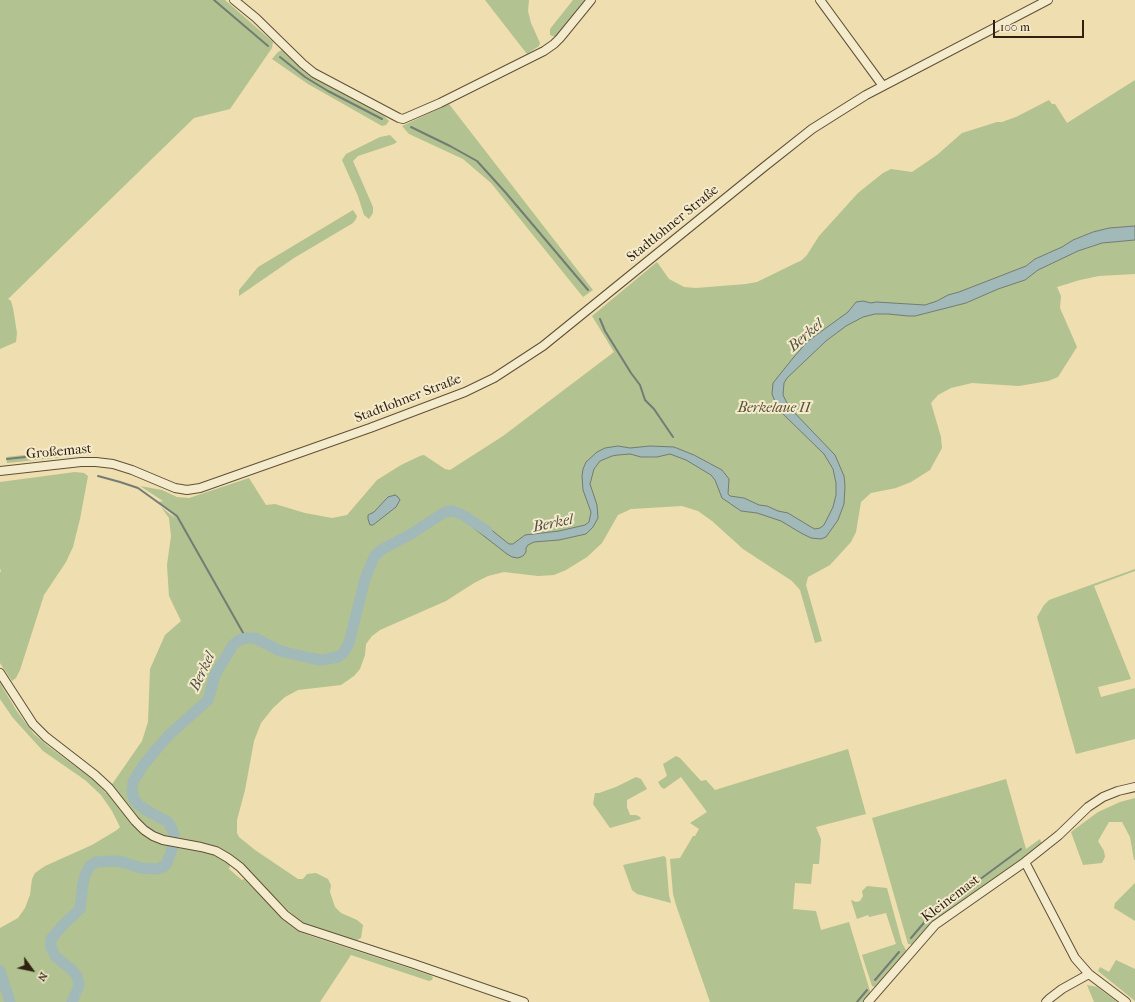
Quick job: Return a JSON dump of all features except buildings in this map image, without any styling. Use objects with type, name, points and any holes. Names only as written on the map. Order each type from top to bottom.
[{"type":"street","points":[[234,0],[256,18],[314,73],[403,119],[440,103],[554,44],[591,0]]},
{"type":"street","points":[[820,0],[883,86]]},
{"type":"street","name":"Stadtlohner Straße","points":[[187,490],[212,485],[308,450],[466,392],[494,378],[543,346],[812,129],[883,86],[1048,0]]},
{"type":"street","name":"Großemast","points":[[0,471],[81,462],[96,462],[113,464],[132,470],[174,488],[187,490]]},
{"type":"street","points":[[0,673],[22,708],[37,728],[109,788],[135,821],[153,836],[163,840],[216,851],[228,858],[240,868],[285,915],[301,927],[524,1002]]},
{"type":"street","name":"Kleinemast","points":[[868,1002],[935,925],[1025,862],[1059,835],[1088,807],[1103,797],[1118,791],[1135,787]]},
{"type":"street","points":[[1025,862],[1075,958],[1089,974],[1126,1002]]},
{"type":"street","points":[[1046,1002],[1048,998],[1089,974]]},
{"type":"green space","points":[[0,0],[225,0],[273,42],[272,48],[230,109],[194,118],[8,299],[11,301],[13,308],[17,333],[16,342],[0,349]]},
{"type":"green space","points":[[485,0],[529,0],[528,11],[531,23],[540,43],[539,46],[527,54]]},
{"type":"green space","points":[[573,0],[586,0],[556,37],[550,35],[550,29]]},
{"type":"green space","points":[[282,50],[298,65],[319,81],[384,116],[389,121],[386,125],[382,126],[308,84],[272,59]]},
{"type":"green space","name":"Berkelaue II","points":[[1135,80],[1135,274],[1099,276],[1057,287],[1061,296],[1060,308],[1077,347],[1058,377],[1048,381],[1019,386],[972,383],[951,388],[938,395],[931,403],[941,437],[942,448],[930,470],[911,482],[896,488],[871,493],[861,502],[856,532],[851,542],[830,565],[808,577],[806,585],[822,641],[815,643],[800,590],[792,581],[743,549],[712,521],[698,511],[682,506],[631,509],[618,515],[602,543],[587,557],[566,570],[554,575],[538,576],[504,572],[488,576],[446,601],[380,630],[372,636],[366,644],[365,655],[360,669],[354,676],[341,685],[298,690],[285,697],[273,708],[261,723],[254,741],[245,790],[237,820],[237,833],[239,837],[255,850],[298,879],[303,879],[307,874],[316,873],[328,879],[331,885],[330,892],[335,907],[341,913],[357,920],[363,925],[361,938],[357,940],[334,934],[310,927],[300,922],[233,856],[229,869],[242,880],[244,879],[288,923],[300,932],[430,975],[433,977],[432,980],[429,981],[351,955],[320,1002],[0,1002],[0,928],[18,918],[25,908],[30,895],[32,879],[35,873],[45,866],[92,845],[120,827],[112,811],[101,795],[85,780],[43,751],[13,718],[0,699],[0,683],[16,710],[34,734],[95,781],[106,793],[142,741],[148,722],[150,669],[165,635],[181,621],[169,596],[167,565],[171,536],[169,518],[161,507],[175,518],[158,502],[163,501],[140,486],[162,490],[177,497],[189,498],[249,478],[266,505],[275,504],[305,513],[332,518],[347,515],[377,480],[401,465],[420,456],[424,455],[445,469],[450,470],[503,436],[614,352],[592,316],[657,262],[669,279],[684,287],[696,288],[757,282],[802,260],[819,236],[858,193],[883,173],[891,169],[912,172],[937,155],[962,133],[1016,117],[1049,100],[1052,104],[1055,104],[1067,123]]},
{"type":"green space","points":[[449,104],[593,290],[583,297],[491,183],[463,159],[409,134],[402,126]]},
{"type":"green space","points":[[390,135],[397,142],[358,156],[353,161],[373,207],[373,213],[369,219],[364,215],[358,196],[342,160],[346,154],[380,137]]},
{"type":"green space","points":[[353,210],[357,216],[353,223],[294,258],[239,296],[239,290],[258,267]]},
{"type":"green space","points":[[89,448],[92,450],[92,454],[7,463],[6,457]]},
{"type":"green space","points":[[75,472],[84,473],[88,476],[73,547],[66,562],[44,595],[20,670],[16,678],[12,681],[0,663],[0,482]]},
{"type":"green space","points":[[1135,569],[1135,571],[1094,586],[1131,679],[1098,687],[1101,697],[1135,688],[1135,739],[1076,754],[1037,617],[1044,605],[1049,600]]},
{"type":"green space","points":[[848,749],[866,814],[816,827],[821,839],[819,864],[813,864],[811,884],[795,883],[793,909],[816,911],[821,930],[849,922],[870,991],[866,1002],[710,1002],[676,905],[673,894],[670,859],[680,858],[699,829],[690,823],[707,812],[681,777],[664,789],[661,787],[658,782],[667,776],[663,764],[676,756],[680,758],[701,781],[706,780],[715,790]]},
{"type":"green space","points":[[636,777],[641,779],[647,789],[627,800],[627,807],[630,815],[636,815],[641,819],[610,828],[593,804],[595,793],[616,787]]},
{"type":"green space","points":[[1006,779],[1026,849],[1040,839],[1042,844],[914,945],[908,944],[872,818]]},
{"type":"green space","points":[[1135,798],[1135,860],[1130,837],[1122,822],[1109,822],[1098,841],[1104,851],[1105,857],[1102,863],[1083,865],[1071,832],[1098,812],[1120,802]]},
{"type":"green space","points":[[664,856],[666,858],[671,903],[637,894],[632,890],[623,865]]},
{"type":"green space","points":[[1135,883],[1135,921],[1114,908],[1115,903]]},
{"type":"green space","points":[[867,886],[887,888],[902,943],[907,952],[877,988],[872,986],[862,955],[896,944],[886,913],[869,917],[868,915],[857,919],[851,900],[856,902],[860,901],[863,896],[862,891]]},
{"type":"green space","points":[[1116,960],[1135,969],[1135,1001],[1098,971],[1100,967],[1109,972]]},
{"type":"green space","points":[[1087,985],[1097,987],[1117,1002],[1094,1002]]},
{"type":"water","points":[[1135,226],[1135,240],[1102,243],[1078,251],[1038,270],[1025,280],[998,289],[966,303],[915,316],[875,314],[863,317],[846,326],[826,341],[787,378],[784,383],[783,395],[789,407],[835,455],[844,476],[844,504],[838,520],[826,537],[821,539],[811,538],[781,521],[757,513],[741,511],[722,498],[715,480],[711,475],[686,460],[670,454],[657,457],[641,457],[630,454],[618,455],[600,461],[594,469],[590,484],[597,505],[598,518],[593,527],[586,534],[559,540],[534,542],[528,545],[523,556],[518,558],[507,554],[471,526],[478,520],[509,544],[513,544],[525,535],[559,531],[585,525],[589,522],[591,512],[583,490],[582,476],[586,462],[597,452],[605,448],[618,446],[630,448],[650,446],[674,447],[694,455],[722,470],[729,479],[728,494],[730,496],[744,498],[759,505],[788,513],[815,529],[820,528],[824,525],[833,507],[836,495],[836,483],[833,469],[824,454],[783,414],[776,404],[772,394],[773,383],[808,341],[848,312],[856,302],[863,301],[871,303],[925,305],[1026,266],[1035,259],[1093,232],[1109,228]]},
{"type":"water","points":[[395,495],[400,500],[396,507],[373,525],[370,525],[368,515],[374,512],[388,497]]},
{"type":"waterway","points":[[214,0],[268,46]]},
{"type":"waterway","points":[[280,57],[305,77],[328,91],[382,119]]},
{"type":"waterway","points":[[411,127],[477,161],[588,290]]},
{"type":"waterway","points":[[600,319],[605,331],[640,385],[645,400],[654,409],[673,437]]},
{"type":"waterway","points":[[7,459],[89,450]]},
{"type":"waterway","points":[[98,476],[138,488],[177,516],[246,638]]},
{"type":"waterway","name":"Berkel","points":[[72,1002],[79,985],[77,976],[56,957],[51,948],[51,939],[80,909],[85,875],[90,866],[96,862],[123,862],[141,868],[157,869],[163,867],[167,863],[173,846],[174,835],[172,829],[168,822],[146,810],[134,799],[132,791],[133,782],[142,767],[170,734],[208,700],[215,675],[233,645],[239,640],[255,638],[280,651],[310,658],[321,660],[338,657],[344,652],[349,643],[365,579],[374,557],[381,550],[411,534],[445,512],[453,511],[463,515],[487,531]]},
{"type":"waterway","points":[[979,880],[1021,849]]},
{"type":"waterway","points":[[911,938],[928,918],[972,885]]},
{"type":"waterway","points":[[875,980],[899,952]]},
{"type":"waterway","name":"Berkel","points":[[0,971],[10,1002]]},
{"type":"waterway","points":[[857,1002],[867,990]]}]
